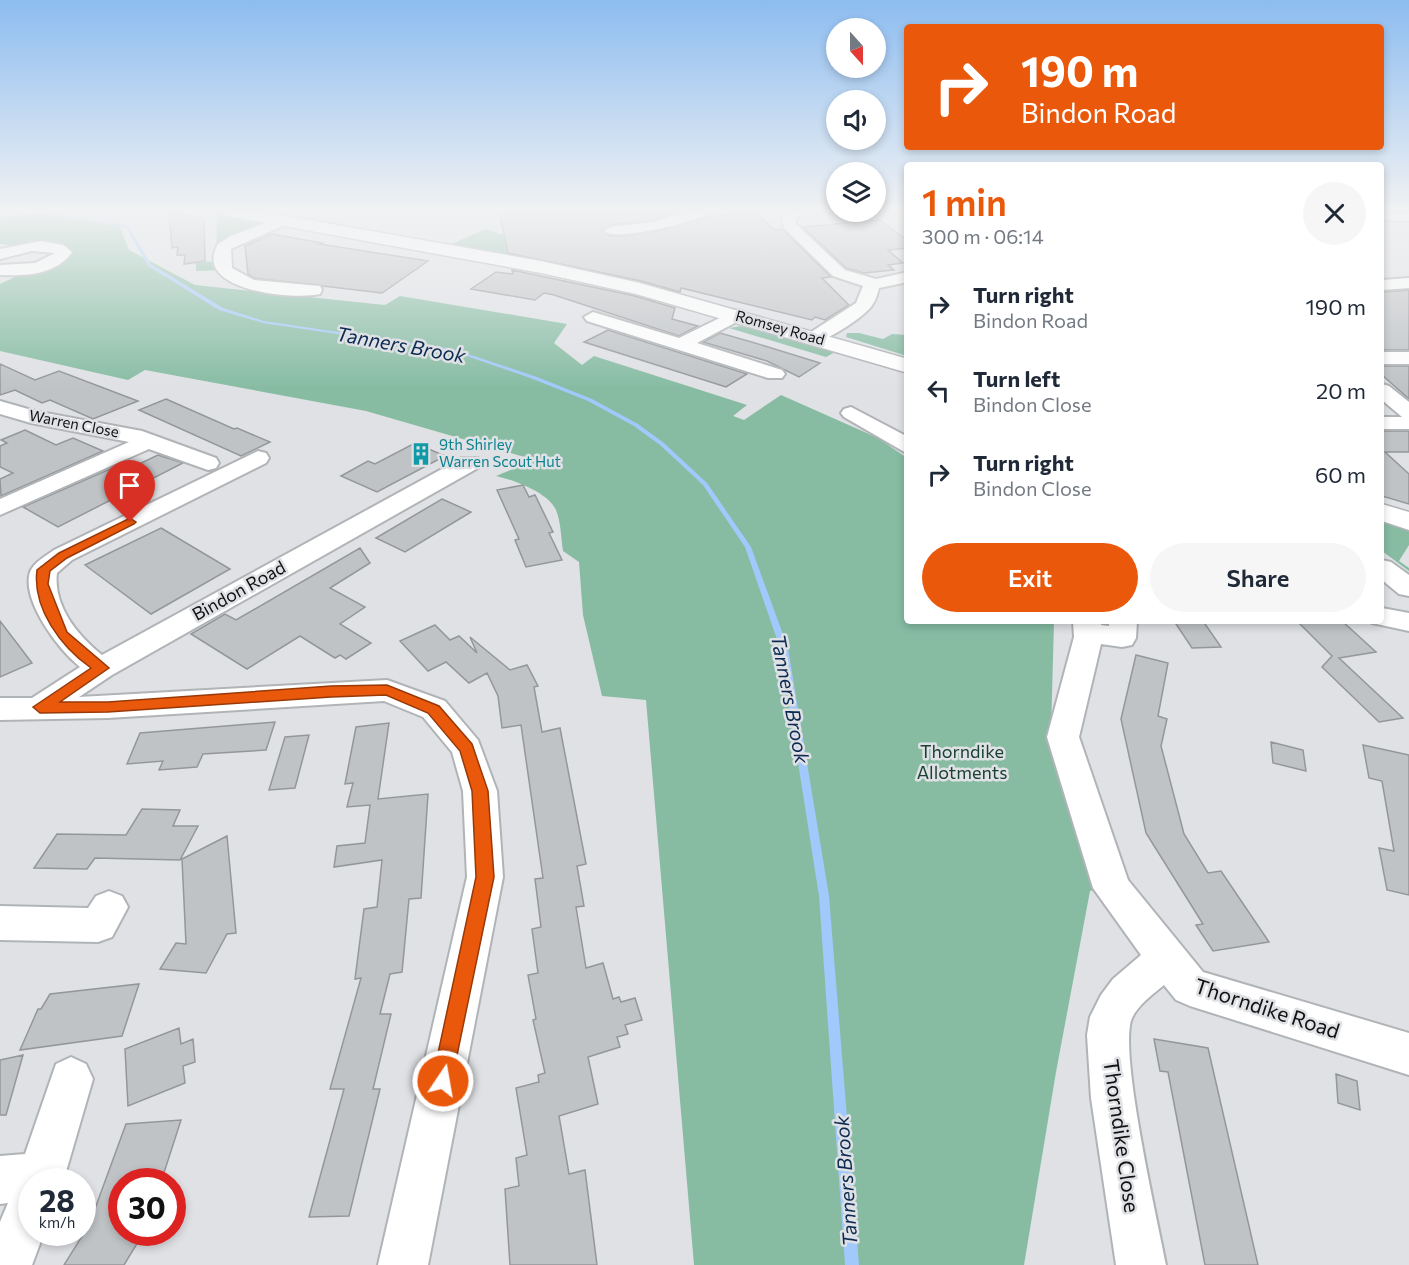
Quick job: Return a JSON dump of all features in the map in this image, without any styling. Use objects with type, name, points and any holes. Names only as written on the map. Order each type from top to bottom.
[{"type":"main road","name":"Romsey Road","points":[[555,270],[640,289],[736,315],[904,365]]},
{"type":"main road","points":[[1384,513],[1409,521]]},
{"type":"street","points":[[226,270],[235,279],[314,290]]},
{"type":"street","points":[[836,270],[874,284],[904,278]]},
{"type":"street","points":[[1384,285],[1409,283]]},
{"type":"street","points":[[815,338],[862,307],[874,284]]},
{"type":"street","points":[[682,344],[736,315]]},
{"type":"street","points":[[593,317],[775,374]]},
{"type":"street","points":[[1384,358],[1409,358]]},
{"type":"street","points":[[1384,392],[1409,412]]},
{"type":"street","name":"Warren Close","points":[[0,407],[31,417],[148,441],[228,473]]},
{"type":"street","points":[[852,413],[904,445]]},
{"type":"street","points":[[1384,423],[1409,423]]},
{"type":"street","name":"Warren Close","points":[[0,508],[148,441]]},
{"type":"street","points":[[101,668],[81,654],[61,634],[42,584],[44,570],[63,555],[258,458]]},
{"type":"street","name":"Bindon Road","points":[[40,707],[101,668],[454,485],[470,463]]},
{"type":"street","points":[[1384,569],[1409,588]]},
{"type":"street","points":[[1384,617],[1409,622]]},
{"type":"street","name":"Thorndike Road","points":[[1123,624],[1122,638],[1087,626],[1088,637],[1063,737],[1112,888],[1190,987],[1409,1054]]},
{"type":"street","points":[[0,709],[40,707],[76,709],[387,690],[434,709],[467,748],[480,791],[485,877],[404,1265]]},
{"type":"street","points":[[0,923],[98,925],[108,907]]},
{"type":"street","name":"Thorndike Close","points":[[1141,1265],[1108,1057],[1110,1017],[1139,978],[1168,959]]},
{"type":"street","points":[[35,1168],[71,1079]]},
{"type":"street","points":[[7,1265],[18,1223]]},
{"type":"green space","name":"Thorndike Allotments","points":[[30,270],[167,270],[195,285],[385,305],[400,296],[567,324],[554,343],[582,365],[594,356],[747,405],[733,416],[744,420],[781,395],[878,438],[904,456],[904,624],[1054,624],[1051,732],[1098,889],[1090,891],[1056,1072],[1024,1265],[694,1265],[646,700],[602,696],[583,615],[579,562],[563,551],[556,510],[538,492],[496,476],[523,465],[528,458],[366,411],[145,370],[128,380],[0,351],[0,284]]},
{"type":"green space","points":[[741,326],[837,351],[826,357],[729,328]]},
{"type":"green space","points":[[847,333],[859,333],[883,339],[892,334],[904,335],[904,355],[846,337]]},
{"type":"green space","points":[[1384,522],[1409,529],[1409,545],[1399,561],[1409,568],[1409,571],[1384,552]]},
{"type":"building","points":[[248,270],[415,270],[382,293],[254,278],[248,274]]},
{"type":"building","points":[[512,270],[635,296],[675,308],[672,319],[698,326],[679,336],[554,295],[544,293],[535,300],[471,289],[496,272],[513,274]]},
{"type":"building","points":[[589,270],[824,270],[831,277],[822,278],[849,305],[825,320],[815,317],[812,320],[681,288],[680,292]]},
{"type":"building","points":[[853,270],[894,270],[864,273]]},
{"type":"building","points":[[1409,290],[1409,350],[1384,350],[1384,292]]},
{"type":"building","points":[[608,330],[747,374],[726,387],[584,342]]},
{"type":"building","points":[[720,333],[820,363],[799,377],[767,361],[703,342]]},
{"type":"building","points":[[0,364],[35,380],[59,371],[138,401],[93,419],[50,400],[42,403],[15,390],[0,395]]},
{"type":"building","points":[[1384,366],[1409,366],[1409,399],[1384,377]]},
{"type":"building","points":[[166,399],[270,442],[241,456],[139,410]]},
{"type":"building","points":[[25,430],[56,445],[73,438],[103,451],[1,496],[0,479],[13,473],[0,467],[0,446],[7,443],[1,440]]},
{"type":"building","points":[[1384,431],[1409,431],[1409,452],[1385,452],[1409,474],[1409,504],[1384,497]]},
{"type":"building","points":[[415,443],[445,456],[377,492],[341,476],[368,461],[375,464]]},
{"type":"building","points":[[158,455],[183,463],[58,527],[23,507],[126,462],[135,466]]},
{"type":"building","points":[[523,485],[529,497],[535,495],[553,532],[549,533],[562,560],[526,567],[515,540],[519,539],[497,490]]},
{"type":"building","points":[[442,499],[471,512],[405,552],[376,538]]},
{"type":"building","points":[[161,528],[230,569],[151,614],[85,565]]},
{"type":"building","points":[[360,548],[370,563],[330,588],[365,607],[340,624],[371,643],[346,659],[340,655],[335,658],[300,636],[247,669],[191,634],[225,614],[236,620]]},
{"type":"building","points":[[0,621],[32,663],[0,677]]},
{"type":"building","points":[[1176,624],[1205,624],[1221,647],[1192,648]]},
{"type":"building","points":[[1300,624],[1345,624],[1376,652],[1339,658],[1403,718],[1379,722],[1322,667],[1332,656]]},
{"type":"building","points":[[435,625],[450,640],[459,636],[477,653],[470,637],[510,670],[527,665],[538,686],[534,687],[542,732],[560,728],[586,864],[577,866],[584,906],[576,907],[586,968],[603,963],[613,999],[619,997],[621,1002],[635,998],[642,1020],[625,1025],[628,1034],[617,1037],[620,1047],[588,1057],[598,1104],[559,1116],[569,1174],[585,1170],[597,1265],[510,1265],[505,1189],[519,1186],[516,1158],[527,1155],[516,1088],[539,1082],[538,1075],[545,1073],[533,1020],[536,1019],[528,975],[538,973],[532,929],[541,927],[535,879],[543,878],[521,725],[502,728],[498,696],[487,673],[469,683],[446,662],[428,671],[400,641]]},
{"type":"building","points":[[1136,655],[1168,663],[1158,716],[1167,719],[1161,746],[1184,834],[1208,873],[1221,871],[1269,942],[1213,951],[1196,925],[1203,924],[1146,833],[1121,719]]},
{"type":"building","points":[[275,722],[266,750],[203,754],[197,767],[159,770],[163,761],[127,764],[140,733]]},
{"type":"building","points":[[389,723],[378,799],[428,794],[421,898],[409,899],[402,972],[390,974],[380,1014],[391,1014],[373,1089],[380,1089],[349,1216],[309,1217],[344,1089],[330,1089],[361,978],[355,979],[364,909],[377,907],[382,860],[334,867],[337,846],[365,843],[370,805],[347,807],[353,783],[345,784],[356,727]]},
{"type":"building","points":[[309,735],[295,788],[269,790],[285,737]]},
{"type":"building","points":[[1271,742],[1303,750],[1306,771],[1273,763]]},
{"type":"building","points":[[1363,745],[1409,755],[1409,895],[1387,890],[1379,848],[1394,851],[1382,781],[1369,778]]},
{"type":"building","points":[[142,809],[180,810],[173,826],[198,826],[180,860],[95,858],[87,869],[34,868],[57,834],[126,835]]},
{"type":"building","points":[[227,836],[236,933],[227,934],[206,973],[160,969],[176,943],[186,944],[182,859]]},
{"type":"building","points":[[139,984],[122,1036],[20,1050],[38,1009],[41,1009],[50,994]]},
{"type":"building","points":[[179,1028],[181,1044],[193,1039],[195,1062],[183,1066],[185,1083],[128,1106],[125,1049]]},
{"type":"building","points":[[1154,1039],[1208,1048],[1258,1265],[1205,1265],[1168,1072],[1160,1071]]},
{"type":"building","points":[[23,1055],[6,1115],[0,1115],[0,1060]]},
{"type":"building","points":[[1336,1074],[1357,1081],[1360,1110],[1338,1103]]},
{"type":"building","points":[[181,1120],[166,1168],[110,1168],[126,1124]]},
{"type":"building","points":[[108,1173],[108,1246],[136,1246],[124,1265],[64,1265],[76,1246],[96,1246],[96,1206]]},
{"type":"waterway","name":"Tanners Brook","points":[[157,270],[221,309],[263,322],[453,350],[535,378],[590,400],[636,425],[662,444],[705,484],[748,547],[784,648],[824,896],[852,1265]]},
{"type":"place","name":"9th Shirley Warren Scout Hut","points":[[421,454]]},
{"type":"route","points":[[130,522],[63,555],[51,562],[44,570],[42,584],[61,634],[70,645],[101,668],[40,707],[76,709],[387,690],[434,709],[467,748],[480,791],[485,877],[443,1081]]}]
